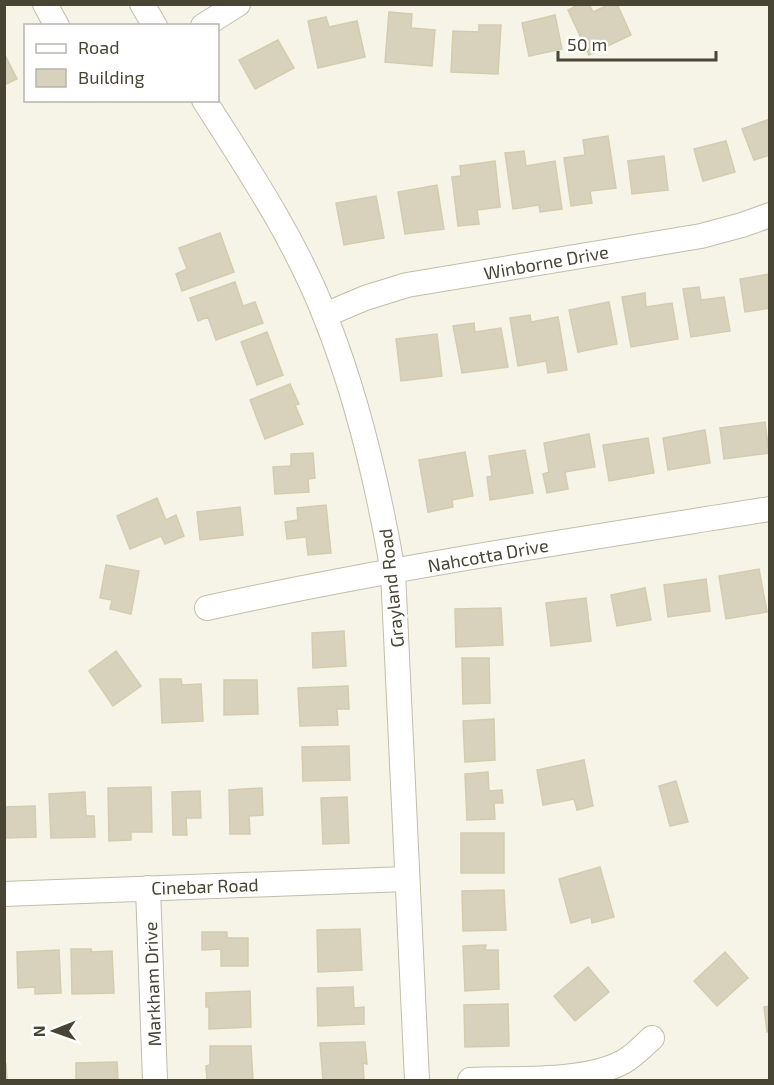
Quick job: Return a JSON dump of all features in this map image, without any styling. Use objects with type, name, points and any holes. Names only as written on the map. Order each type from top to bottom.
[{"type":"street","points":[[45,4],[56,24]]},
{"type":"street","points":[[142,4],[154,24]]},
{"type":"street","points":[[206,24],[238,4]]},
{"type":"street","name":"Grayland Road","points":[[205,102],[261,189],[292,246],[325,315],[364,434],[384,517],[393,572],[417,1080]]},
{"type":"street","name":"Winborne Drive","points":[[325,315],[365,297],[407,285],[700,236],[770,215]]},
{"type":"street","name":"Nahcotta Drive","points":[[207,608],[289,590],[449,561],[770,509]]},
{"type":"street","name":"Cinebar Road","points":[[4,894],[406,879]]},
{"type":"street","name":"Markham Drive","points":[[148,888],[155,1080]]},
{"type":"street","points":[[470,1080],[580,1076],[604,1070],[625,1061],[652,1038]]},
{"type":"building","points":[[580,4],[589,4],[593,12],[610,4],[617,4],[631,35],[589,55],[568,10]]},
{"type":"building","points":[[389,12],[412,14],[411,28],[435,30],[432,66],[385,62]]},
{"type":"building","points":[[555,15],[562,49],[529,56],[522,23]]},
{"type":"building","points":[[326,17],[329,27],[357,21],[365,57],[318,68],[308,21]]},
{"type":"building","points":[[479,25],[501,25],[498,74],[451,72],[453,31],[479,32]]},
{"type":"building","points":[[278,40],[294,68],[255,89],[239,60]]},
{"type":"building","points":[[4,53],[17,79],[4,85]]},
{"type":"building","points":[[770,119],[770,155],[754,160],[742,129]]},
{"type":"building","points":[[608,136],[616,188],[590,191],[592,203],[571,206],[564,158],[585,155],[583,140]]},
{"type":"building","points":[[726,141],[735,172],[703,181],[694,149]]},
{"type":"building","points":[[524,151],[526,166],[555,161],[562,209],[540,212],[539,205],[513,209],[505,153]]},
{"type":"building","points":[[664,156],[668,190],[632,194],[628,161]]},
{"type":"building","points":[[495,161],[500,207],[477,210],[479,224],[458,226],[452,177],[461,176],[460,166]]},
{"type":"building","points":[[437,185],[444,229],[405,234],[398,192]]},
{"type":"building","points":[[376,196],[384,238],[344,245],[336,203]]},
{"type":"building","points":[[220,233],[234,272],[182,291],[176,274],[187,269],[179,248]]},
{"type":"building","points":[[770,274],[770,308],[745,312],[740,279]]},
{"type":"building","points":[[235,282],[243,306],[255,302],[263,323],[216,340],[208,317],[198,321],[190,298]]},
{"type":"building","points":[[699,287],[701,300],[724,297],[730,331],[691,337],[683,289]]},
{"type":"building","points":[[645,293],[646,307],[672,303],[678,339],[631,347],[622,297]]},
{"type":"building","points":[[609,302],[617,344],[578,352],[569,310]]},
{"type":"building","points":[[530,315],[531,322],[558,317],[567,370],[548,373],[546,361],[518,366],[510,318]]},
{"type":"building","points":[[474,323],[475,332],[501,328],[508,367],[462,373],[453,326]]},
{"type":"building","points":[[267,332],[283,375],[257,385],[241,342]]},
{"type":"building","points":[[437,334],[442,376],[401,381],[396,339]]},
{"type":"building","points":[[290,384],[299,404],[295,405],[303,424],[265,439],[250,400]]},
{"type":"building","points":[[765,422],[769,453],[724,459],[720,428]]},
{"type":"building","points":[[705,430],[710,463],[668,470],[663,438]]},
{"type":"building","points":[[589,434],[595,467],[565,472],[568,489],[547,493],[543,474],[549,472],[544,443]]},
{"type":"building","points":[[648,438],[654,473],[609,481],[603,445]]},
{"type":"building","points":[[525,450],[533,493],[490,500],[487,477],[492,476],[489,456]]},
{"type":"building","points":[[465,452],[473,496],[452,500],[453,507],[428,512],[419,460]]},
{"type":"building","points":[[313,453],[315,478],[308,479],[309,492],[275,494],[273,467],[291,466],[291,454]]},
{"type":"building","points":[[157,498],[166,520],[176,515],[184,536],[165,544],[161,536],[130,549],[117,516]]},
{"type":"building","points":[[326,505],[331,553],[308,555],[306,537],[287,539],[285,522],[298,520],[297,508]]},
{"type":"building","points":[[240,507],[243,535],[200,540],[197,512]]},
{"type":"building","points":[[106,565],[139,571],[131,614],[110,609],[112,600],[100,598]]},
{"type":"building","points":[[759,569],[767,612],[726,619],[719,576]]},
{"type":"building","points":[[706,579],[710,611],[668,617],[664,585]]},
{"type":"building","points":[[645,588],[651,620],[617,626],[611,595]]},
{"type":"building","points":[[586,598],[591,641],[551,646],[546,603]]},
{"type":"building","points":[[501,608],[503,645],[456,647],[455,609]]},
{"type":"building","points":[[344,631],[346,666],[313,668],[312,633]]},
{"type":"building","points":[[116,651],[141,686],[113,706],[89,671]]},
{"type":"building","points":[[462,658],[489,658],[490,703],[463,704]]},
{"type":"building","points":[[160,679],[181,679],[182,685],[201,684],[203,721],[162,723]]},
{"type":"building","points":[[224,680],[257,680],[258,714],[224,715]]},
{"type":"building","points":[[348,686],[349,709],[337,709],[338,725],[300,726],[298,688]]},
{"type":"building","points":[[494,719],[495,760],[465,762],[463,721]]},
{"type":"building","points":[[349,746],[350,780],[303,781],[302,747]]},
{"type":"building","points":[[584,760],[593,806],[577,810],[574,799],[543,805],[537,770]]},
{"type":"building","points":[[488,772],[489,791],[502,790],[503,803],[494,803],[495,819],[467,820],[465,774]]},
{"type":"building","points":[[676,781],[688,822],[670,826],[659,786]]},
{"type":"building","points":[[151,787],[152,832],[131,832],[131,840],[109,841],[108,788]]},
{"type":"building","points":[[262,788],[263,815],[249,816],[250,834],[230,834],[229,790]]},
{"type":"building","points":[[200,791],[201,818],[186,818],[187,835],[173,835],[172,792]]},
{"type":"building","points":[[85,792],[86,816],[94,816],[95,837],[51,838],[49,794]]},
{"type":"building","points":[[347,797],[349,843],[323,844],[321,798]]},
{"type":"building","points":[[35,806],[36,837],[4,838],[4,807]]},
{"type":"building","points":[[461,833],[504,833],[504,873],[461,873]]},
{"type":"building","points":[[600,867],[614,917],[592,923],[591,917],[571,923],[559,879]]},
{"type":"building","points":[[504,890],[506,930],[463,931],[462,891]]},
{"type":"building","points":[[360,929],[362,970],[318,972],[317,930]]},
{"type":"building","points":[[202,932],[227,932],[227,938],[248,938],[248,966],[221,966],[221,949],[202,950]]},
{"type":"building","points":[[486,945],[485,950],[498,950],[499,989],[465,991],[463,946]]},
{"type":"building","points":[[71,949],[91,949],[92,952],[112,951],[114,993],[72,994]]},
{"type":"building","points":[[59,950],[61,993],[35,994],[35,987],[18,988],[17,952]]},
{"type":"building","points":[[725,952],[748,978],[717,1006],[694,981]]},
{"type":"building","points":[[588,967],[609,992],[575,1021],[554,996]]},
{"type":"building","points":[[353,987],[354,1008],[364,1007],[364,1024],[318,1026],[317,988]]},
{"type":"building","points":[[250,991],[251,1027],[209,1029],[209,1007],[206,1007],[206,993]]},
{"type":"building","points":[[508,1004],[509,1046],[465,1047],[464,1005]]},
{"type":"building","points":[[770,1006],[770,1031],[767,1032],[764,1007]]},
{"type":"building","points":[[365,1042],[367,1064],[363,1063],[364,1080],[323,1080],[320,1043]]},
{"type":"building","points":[[210,1046],[251,1046],[253,1080],[207,1080],[206,1066],[210,1065]]},
{"type":"building","points":[[117,1062],[118,1080],[76,1080],[76,1063]]},
{"type":"building","points":[[4,1064],[6,1064],[7,1080],[4,1080]]}]
